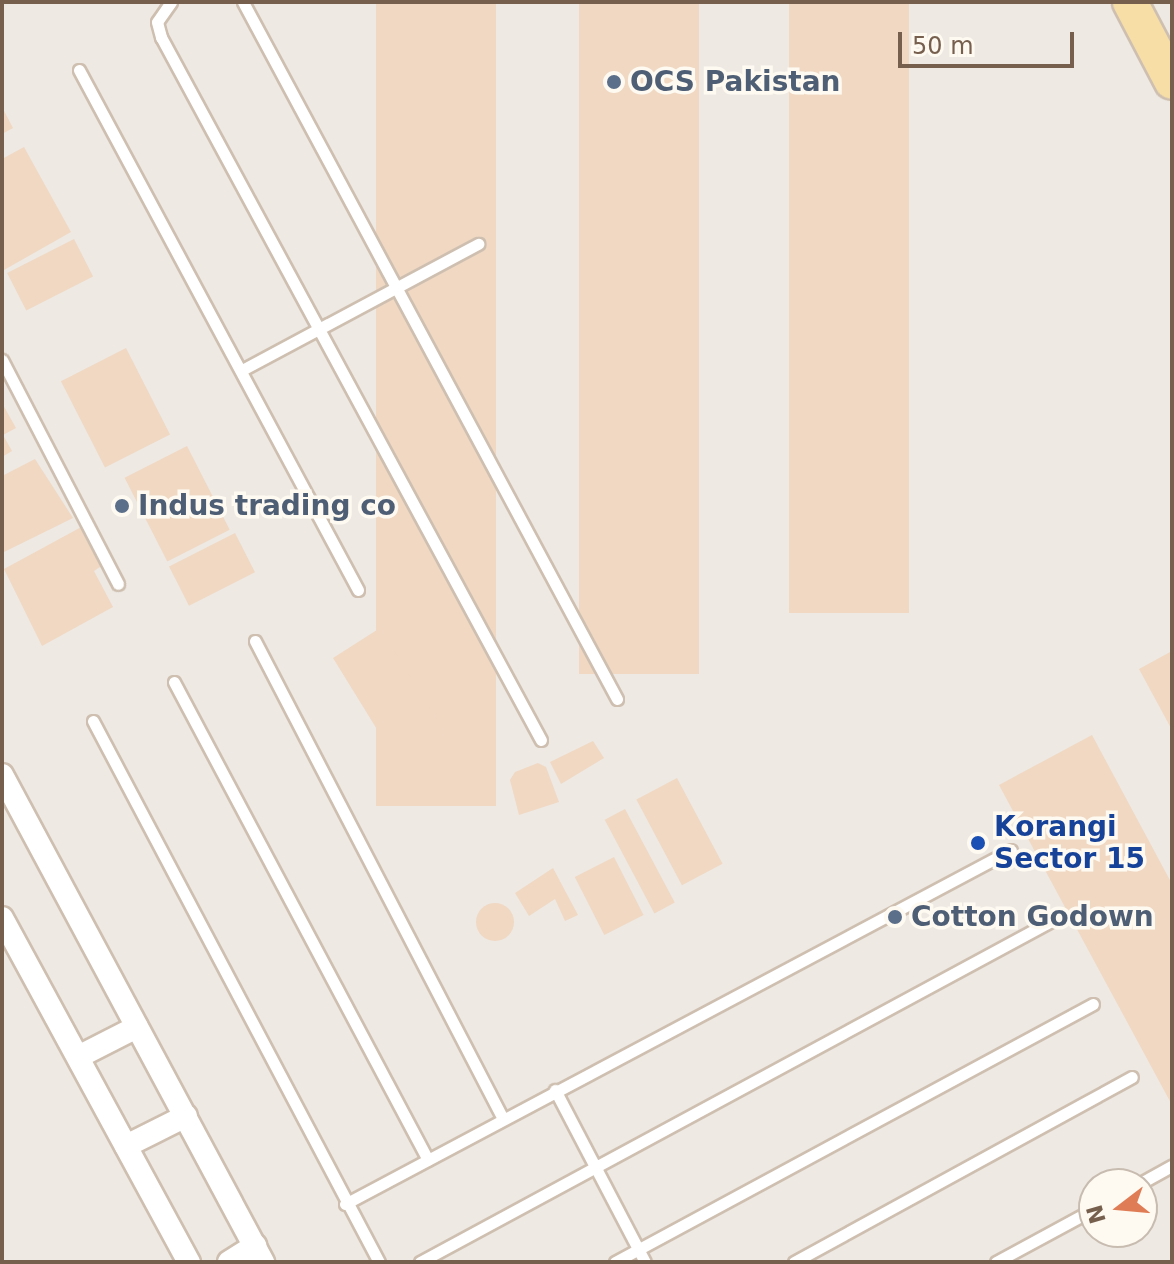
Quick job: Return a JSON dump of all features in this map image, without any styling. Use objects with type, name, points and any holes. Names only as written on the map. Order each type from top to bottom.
[{"type":"main road","points":[[1130,2],[1172,82]]},
{"type":"street","points":[[2,775],[259,1254],[229,1262]]},
{"type":"street","points":[[2,918],[189,1262]]},
{"type":"street","points":[[78,1057],[137,1027]]},
{"type":"street","points":[[126,1146],[186,1116]]},
{"type":"lane","points":[[171,2],[157,22],[161,37],[541,740]]},
{"type":"lane","points":[[243,2],[617,699]]},
{"type":"lane","points":[[79,70],[358,590]]},
{"type":"lane","points":[[242,370],[478,244]]},
{"type":"lane","points":[[2,360],[118,584]]},
{"type":"lane","points":[[255,641],[502,1117]]},
{"type":"lane","points":[[174,682],[428,1160]]},
{"type":"lane","points":[[93,721],[345,1204],[379,1262]]},
{"type":"lane","points":[[345,1204],[502,1117],[1011,850]]},
{"type":"lane","points":[[420,1262],[595,1172],[1049,922]]},
{"type":"lane","points":[[615,1262],[1093,1004]]},
{"type":"lane","points":[[794,1262],[1132,1077]]},
{"type":"lane","points":[[555,1090],[595,1172],[645,1262]]},
{"type":"lane","points":[[996,1262],[1078,1218]]},
{"type":"shaded area","points":[[2,2],[1172,2],[1172,1262],[2,1262]]},
{"type":"building","points":[[376,2],[496,2],[496,806],[376,806]]},
{"type":"building","points":[[579,2],[699,2],[699,674],[579,674]]},
{"type":"building","points":[[789,2],[909,2],[909,613],[789,613]]},
{"type":"building","points":[[2,107],[13,128],[2,134]]},
{"type":"building","points":[[24,147],[71,232],[4,270],[2,159]]},
{"type":"building","points":[[74,239],[93,276],[26,310],[7,273]]},
{"type":"building","points":[[126,348],[170,434],[105,468],[61,381]]},
{"type":"building","points":[[2,403],[16,428],[3,435],[12,451],[2,457]]},
{"type":"building","points":[[187,446],[230,530],[167,562],[125,478]]},
{"type":"building","points":[[35,459],[73,518],[2,553],[2,476]]},
{"type":"building","points":[[85,525],[106,563],[94,571],[113,607],[42,646],[4,569]]},
{"type":"building","points":[[235,533],[255,572],[189,606],[169,567]]},
{"type":"building","points":[[380,628],[445,733],[420,749],[401,718],[378,731],[333,658]]},
{"type":"building","points":[[1172,651],[1172,730],[1139,669]]},
{"type":"building","points":[[1092,735],[1172,884],[1172,1105],[999,785]]},
{"type":"building","points":[[593,741],[604,758],[561,784],[550,762]]},
{"type":"building","points":[[538,763],[546,767],[559,802],[519,815],[510,780],[515,772]]},
{"type":"building","points":[[677,778],[723,864],[682,885],[636,800]]},
{"type":"building","points":[[625,809],[675,903],[654,913],[605,820]]},
{"type":"building","points":[[614,857],[644,915],[604,935],[575,877]]},
{"type":"building","points":[[553,868],[578,915],[565,921],[555,899],[529,916],[515,893]]},
{"type":"building","points":[[495,903],[508,909],[514,922],[508,935],[495,941],[482,935],[476,922],[482,909]]},
{"type":"place","name":"OCS Pakistan","points":[[614,82]]},
{"type":"place","name":"Indus trading co","points":[[122,506]]},
{"type":"place","name":"Korangi Sector 15","points":[[978,843]]},
{"type":"place","name":"Cotton Godown","points":[[895,917]]}]
